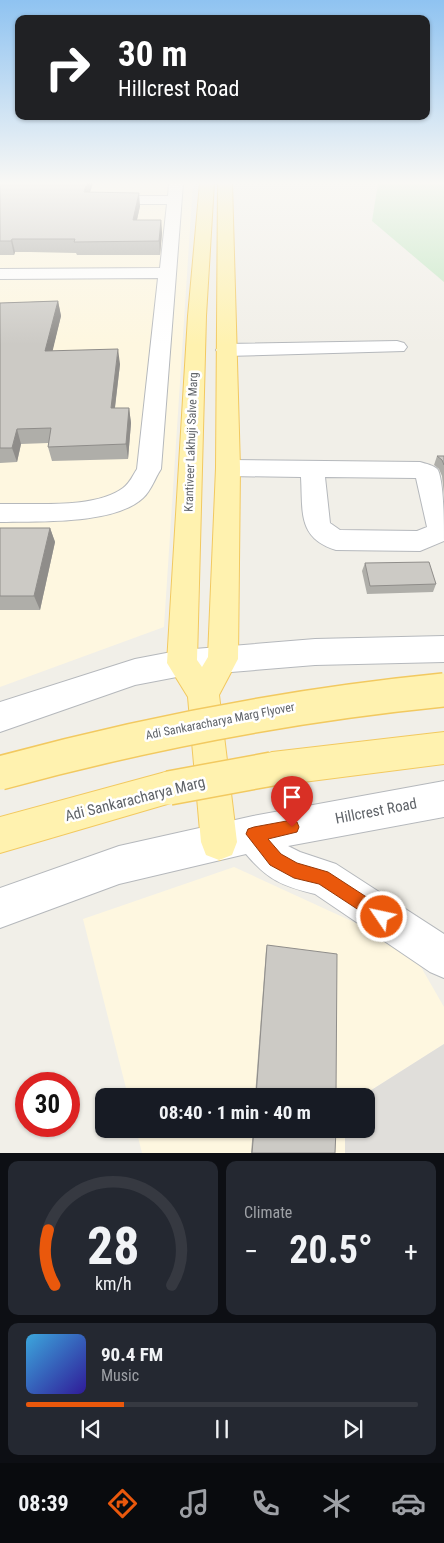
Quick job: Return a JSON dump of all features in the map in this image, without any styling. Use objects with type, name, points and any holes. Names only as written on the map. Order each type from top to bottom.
[{"type":"main road","name":"Krantiveer Lakhuji Salve Marg","points":[[182,663],[196,316],[202,237]]},
{"type":"main road","points":[[203,694],[223,659],[228,468],[225,237]]},
{"type":"main road","points":[[182,663],[203,694],[236,838]]},
{"type":"main road","name":"Adi Sankaracharya Marg Flyover","points":[[0,773],[154,733],[296,706],[444,690]]},
{"type":"main road","name":"Adi Sankaracharya Marg","points":[[0,835],[170,788],[272,768],[444,748]]},
{"type":"street","points":[[0,513],[71,511],[109,506],[133,494],[149,468],[171,237]]},
{"type":"street","points":[[0,274],[167,273]]},
{"type":"street","points":[[226,350],[397,347]]},
{"type":"street","points":[[228,468],[423,470],[428,474],[440,526],[436,533],[420,541],[336,540],[324,534],[316,525],[312,469]]},
{"type":"street","points":[[0,717],[135,672],[182,663],[315,652],[444,649]]},
{"type":"street","name":"Hillcrest Road","points":[[0,908],[119,865],[236,838],[444,799]]},
{"type":"street","points":[[236,838],[294,870],[323,877],[444,958]]},
{"type":"shaded area","points":[[0,237],[189,237],[164,627],[0,687]]},
{"type":"shaded area","points":[[234,867],[371,930],[417,960],[444,1007],[444,1044],[375,1088],[126,1088],[83,919]]},
{"type":"shaded area","points":[[444,1044],[444,1153],[345,1153],[345,1138],[375,1138],[375,1088]]},
{"type":"shaded area","points":[[138,1138],[345,1138],[345,1153],[142,1153]]},
{"type":"green space","points":[[391,237],[444,237],[444,282]]},
{"type":"building","points":[[0,237],[159,237],[159,241],[74,242],[75,239],[12,239],[11,241],[0,241]]},
{"type":"building","points":[[58,301],[45,351],[118,349],[111,408],[129,408],[126,444],[48,447],[51,428],[17,429],[12,448],[0,448],[0,303]]},
{"type":"building","points":[[437,456],[444,456],[444,465],[442,460]]},
{"type":"building","points":[[0,528],[50,528],[34,596],[0,596]]},
{"type":"building","points":[[429,562],[436,584],[370,586],[365,563]]},
{"type":"building","points":[[267,945],[337,954],[336,1088],[257,1088]]},
{"type":"building","points":[[253,1138],[336,1138],[335,1153],[252,1153]]},
{"type":"route","points":[[292,827],[254,834],[276,860],[294,870],[323,877],[382,917]]}]
